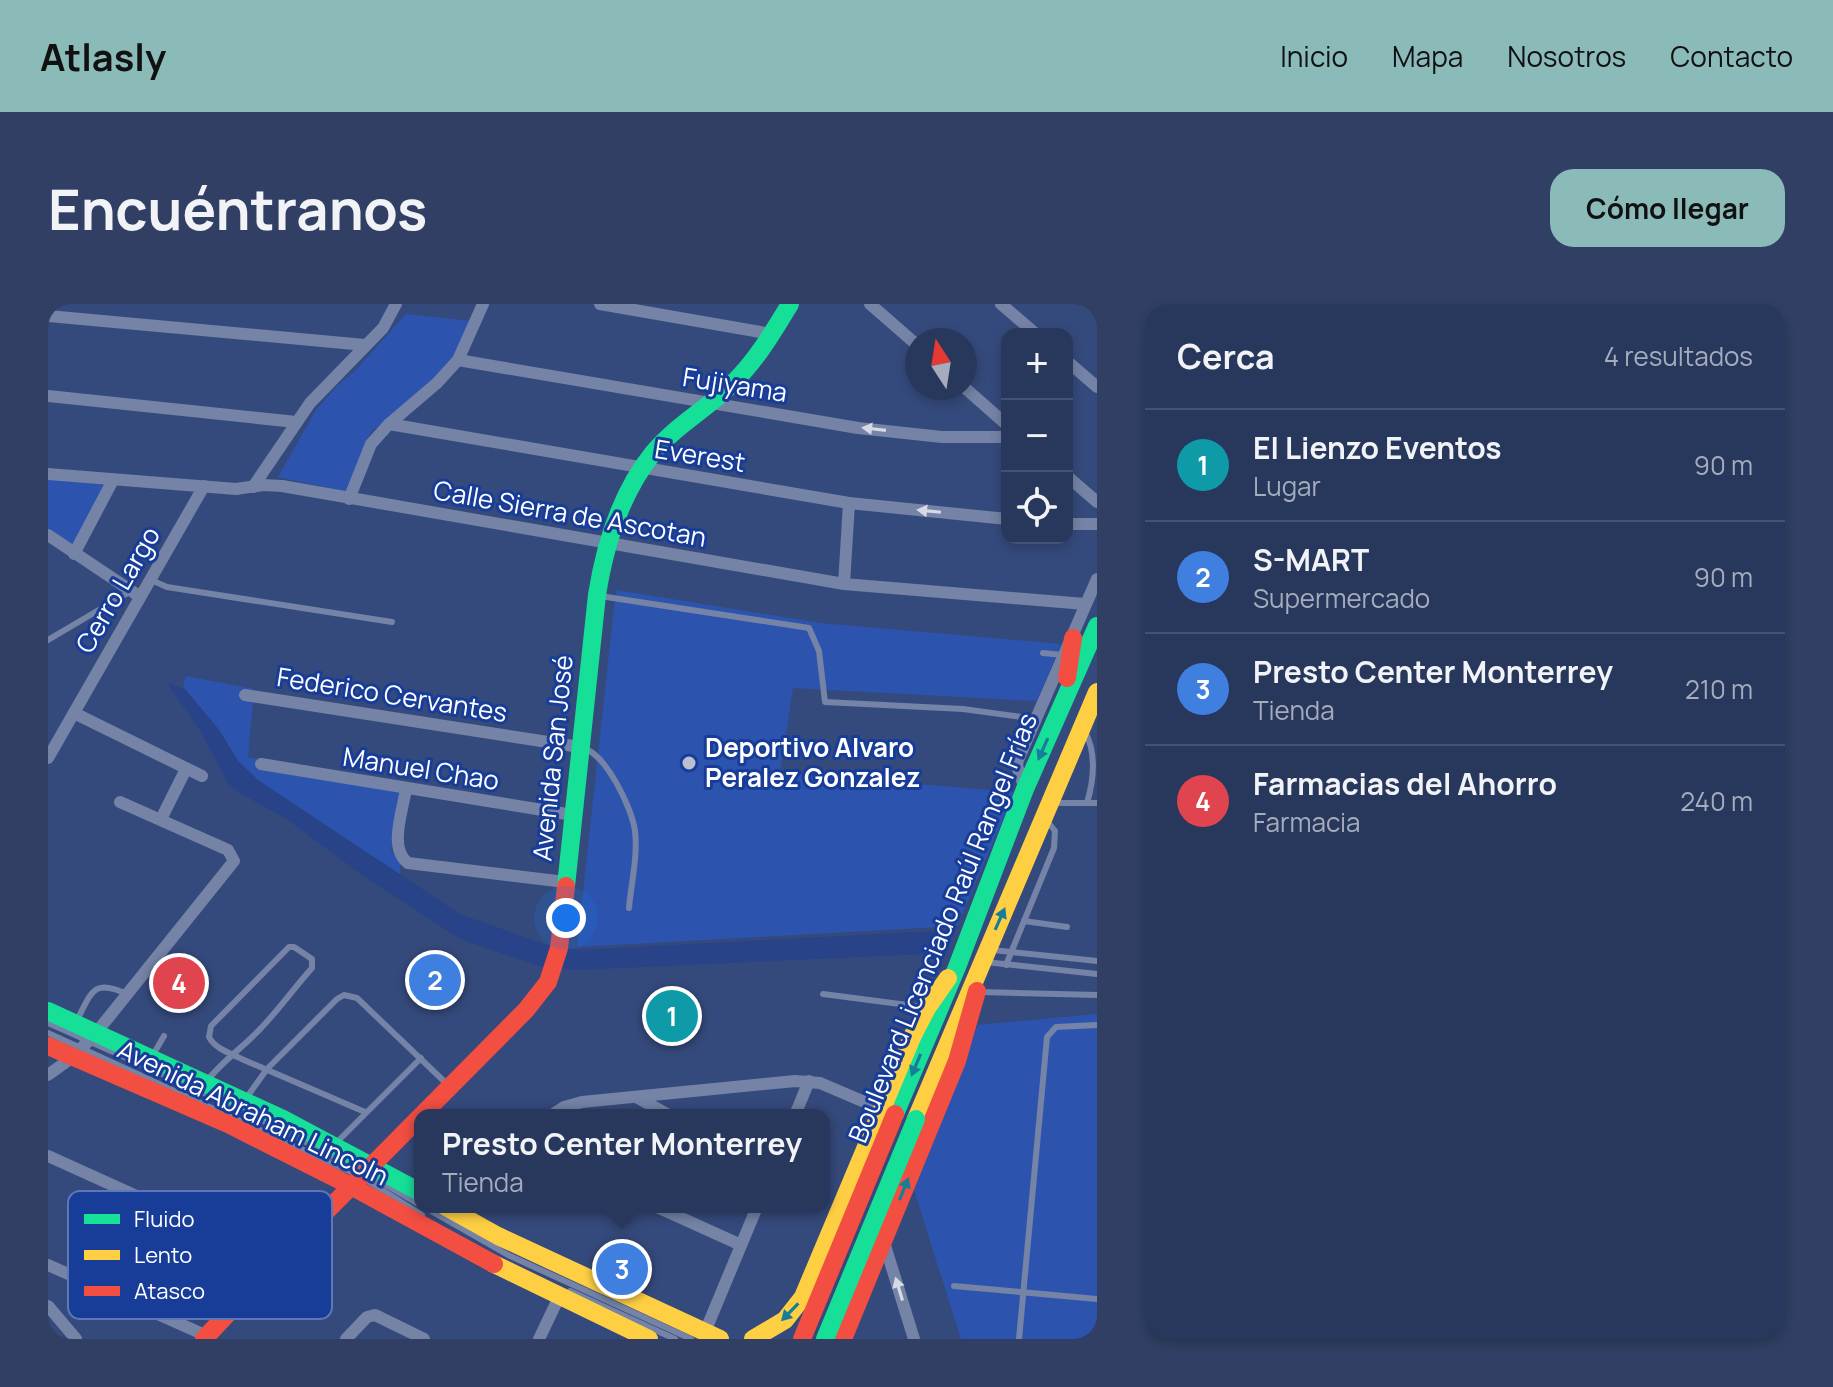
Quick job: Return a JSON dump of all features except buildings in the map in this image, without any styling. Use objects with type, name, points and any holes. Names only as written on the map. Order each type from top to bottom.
[{"type":"main road","name":"Avenida San José","points":[[426,1109],[526,1010],[548,982],[559,948],[605,543],[628,489],[641,468],[672,433],[742,374],[790,304]]},
{"type":"main road","name":"Boulevard Licenciado Raúl Rangel Frías","points":[[802,1339],[888,1112],[957,967],[1025,789],[1097,626]]},
{"type":"main road","points":[[1064,701],[1069,646]]},
{"type":"main road","name":"Boulevard Licenciado Raúl Rangel Frías","points":[[825,1339],[1097,692]]},
{"type":"main road","points":[[843,1339],[957,1061],[977,992],[982,960]]},
{"type":"main road","points":[[753,1339],[785,1320],[803,1297],[832,1228],[888,1112],[927,1008],[957,967]]},
{"type":"main road","points":[[48,1011],[75,1024],[85,1045],[151,1058],[206,1082],[335,1144],[362,1174],[414,1190]]},
{"type":"main road","name":"Avenida Abraham Lincoln","points":[[48,1046],[85,1045],[228,1124],[362,1174],[414,1210]]},
{"type":"main road","name":"Avenida San José","points":[[332,1205],[414,1121]]},
{"type":"main road","name":"Avenida Abraham Lincoln","points":[[418,1213],[489,1262],[649,1339]]},
{"type":"main road","points":[[464,1213],[498,1236],[705,1337]]},
{"type":"main road","points":[[832,1228],[859,1221],[875,1229],[881,1245]]},
{"type":"main road","points":[[832,1228],[832,1244],[848,1255],[868,1256],[881,1245]]},
{"type":"main road","name":"Avenida San José","points":[[206,1338],[224,1319]]},
{"type":"street","points":[[253,487],[318,393],[383,328],[396,304]]},
{"type":"street","points":[[349,499],[371,444],[458,360],[483,304]]},
{"type":"street","points":[[600,304],[772,334]]},
{"type":"street","points":[[870,304],[905,335]]},
{"type":"street","points":[[1001,304],[1029,328]]},
{"type":"street","points":[[48,316],[365,345]]},
{"type":"street","name":"Fujiyama","points":[[458,360],[858,428],[942,437],[1001,437]]},
{"type":"street","points":[[1073,366],[1097,387]]},
{"type":"street","points":[[48,396],[296,422]]},
{"type":"street","points":[[977,399],[1001,420]]},
{"type":"street","name":"Everest","points":[[389,424],[849,503],[1001,518]]},
{"type":"street","name":"Calle Sierra de Ascotan","points":[[48,474],[236,489],[282,486],[844,584],[1085,604]]},
{"type":"street","points":[[74,554],[113,480]]},
{"type":"street","points":[[1073,481],[1097,502]]},
{"type":"street","name":"Cerro Largo","points":[[48,758],[135,594],[149,579],[204,486]]},
{"type":"street","points":[[844,584],[849,503]]},
{"type":"street","points":[[1073,524],[1097,524]]},
{"type":"street","points":[[50,539],[135,594]]},
{"type":"street","points":[[1025,789],[1017,766],[1097,579]]},
{"type":"street","name":"Federico Cervantes","points":[[245,695],[580,747]]},
{"type":"street","points":[[74,713],[202,776]]},
{"type":"street","name":"Manuel Chao","points":[[261,764],[573,815]]},
{"type":"street","points":[[161,819],[186,769]]},
{"type":"street","points":[[406,789],[398,845],[400,855],[408,863],[565,882]]},
{"type":"street","points":[[48,1075],[85,1045],[231,865],[234,856],[223,848],[120,802]]},
{"type":"street","points":[[563,1109],[572,1104],[809,1081],[888,1112]]},
{"type":"street","points":[[797,1109],[809,1081]]},
{"type":"street","points":[[636,1097],[658,1109]]},
{"type":"street","points":[[48,1156],[125,1191]]},
{"type":"street","points":[[670,1213],[741,1245]]},
{"type":"street","points":[[705,1337],[754,1213]]},
{"type":"street","points":[[881,1245],[914,1339]]},
{"type":"street","points":[[48,1265],[68,1274]]},
{"type":"street","points":[[539,1339],[560,1295]]},
{"type":"street","points":[[48,1306],[76,1339]]},
{"type":"street","points":[[346,1339],[367,1317],[375,1315],[424,1339]]},
{"type":"street","points":[[165,1319],[206,1338]]},
{"type":"lane","points":[[149,579],[167,587],[392,622]]},
{"type":"lane","points":[[48,640],[135,594]]},
{"type":"lane","points":[[597,595],[809,628],[819,651],[825,702],[963,709],[1036,719]]},
{"type":"lane","points":[[1043,653],[1069,646]]},
{"type":"lane","points":[[1082,727],[1089,736],[1094,752],[1094,773],[1087,803]]},
{"type":"lane","points":[[580,747],[592,750],[606,764],[635,827],[629,908]]},
{"type":"lane","points":[[1006,965],[1054,848],[1055,831],[1048,811],[1097,803]]},
{"type":"lane","points":[[1024,921],[1067,927]]},
{"type":"lane","points":[[206,1082],[222,1063],[234,1055],[263,1027],[312,968],[312,959],[299,948],[289,947],[211,1026],[211,1042],[234,1055],[365,1112]]},
{"type":"lane","points":[[982,960],[1011,952],[1097,961]]},
{"type":"lane","points":[[982,960],[1097,974]]},
{"type":"lane","points":[[75,1024],[92,991],[100,986],[109,986],[127,994]]},
{"type":"lane","points":[[977,992],[1097,995]]},
{"type":"lane","points":[[823,994],[927,1008]]},
{"type":"lane","points":[[245,1100],[267,1069],[344,995],[357,998],[449,1085]]},
{"type":"lane","points":[[48,1023],[85,1045]]},
{"type":"lane","points":[[1019,1339],[1047,1037],[1056,1027],[1097,1025]]},
{"type":"lane","points":[[48,1033],[85,1045]]},
{"type":"lane","points":[[151,1058],[164,1036]]},
{"type":"lane","points":[[335,1144],[421,1058]]},
{"type":"lane","points":[[362,1174],[414,1202]]},
{"type":"lane","points":[[362,1174],[414,1209]]},
{"type":"lane","points":[[419,1213],[506,1262],[675,1339]]},
{"type":"lane","points":[[434,1213],[508,1255],[705,1337]]},
{"type":"lane","points":[[954,1286],[1097,1299]]},
{"type":"shaded area","points":[[406,314],[471,321],[459,350],[425,391],[371,432],[349,492],[278,477],[316,410]]},
{"type":"shaded area","points":[[48,479],[109,485],[74,546],[48,529]]},
{"type":"shaded area","name":"Deportivo Alvaro Peralez Gonzalez","points":[[616,590],[820,623],[1061,644],[1037,701],[793,688],[780,773],[1015,792],[957,926],[577,947]]},
{"type":"shaded area","points":[[186,676],[254,689],[248,757],[402,792],[391,850],[400,863],[400,877],[258,780],[238,761],[219,730],[183,687]]},
{"type":"shaded area","points":[[167,683],[185,689],[219,730],[238,761],[258,780],[460,914],[544,944],[578,950],[953,930],[947,953],[577,970],[538,966],[460,939],[362,875],[285,818],[238,792],[227,782],[201,732]]},
{"type":"shaded area","points":[[1097,1014],[1097,1339],[961,1339],[914,1190],[978,1025]]},
{"type":"traffic: fast","points":[[566,886],[597,595],[604,557],[616,520],[631,485],[653,453],[741,375],[764,346],[790,304]]},
{"type":"traffic: fast","points":[[895,1114],[957,967],[1025,789],[1097,626]]},
{"type":"traffic: fast","points":[[48,1011],[283,1119],[414,1189]]},
{"type":"traffic: fast","points":[[825,1339],[916,1119]]},
{"type":"traffic: slow","points":[[916,1119],[1097,692]]},
{"type":"traffic: slow","points":[[753,1339],[785,1320],[803,1297],[913,1035],[948,978]]},
{"type":"traffic: slow","points":[[457,1213],[498,1236],[720,1339]]},
{"type":"traffic: slow","points":[[494,1264],[649,1339]]},
{"type":"traffic: jam","points":[[1067,678],[1073,638]]},
{"type":"traffic: jam","points":[[428,1109],[526,1010],[548,982],[559,948],[566,886]]},
{"type":"traffic: jam","points":[[843,1339],[957,1061],[977,991]]},
{"type":"traffic: jam","points":[[48,1046],[228,1124],[351,1186],[494,1264]]},
{"type":"traffic: jam","points":[[802,1339],[895,1114]]},
{"type":"traffic: jam","points":[[332,1206],[414,1123]]},
{"type":"traffic: jam","points":[[204,1339],[223,1319]]},
{"type":"place","name":"Deportivo Alvaro Peralez Gonzalez","points":[[689,763]]},
{"type":"place","name":"S-MART","points":[[435,980]]},
{"type":"place","name":"Farmacias del Ahorro","points":[[179,983]]},
{"type":"place","name":"El Lienzo Eventos","points":[[672,1016]]},
{"type":"place","name":"Presto Center Monterrey","points":[[622,1269]]}]
